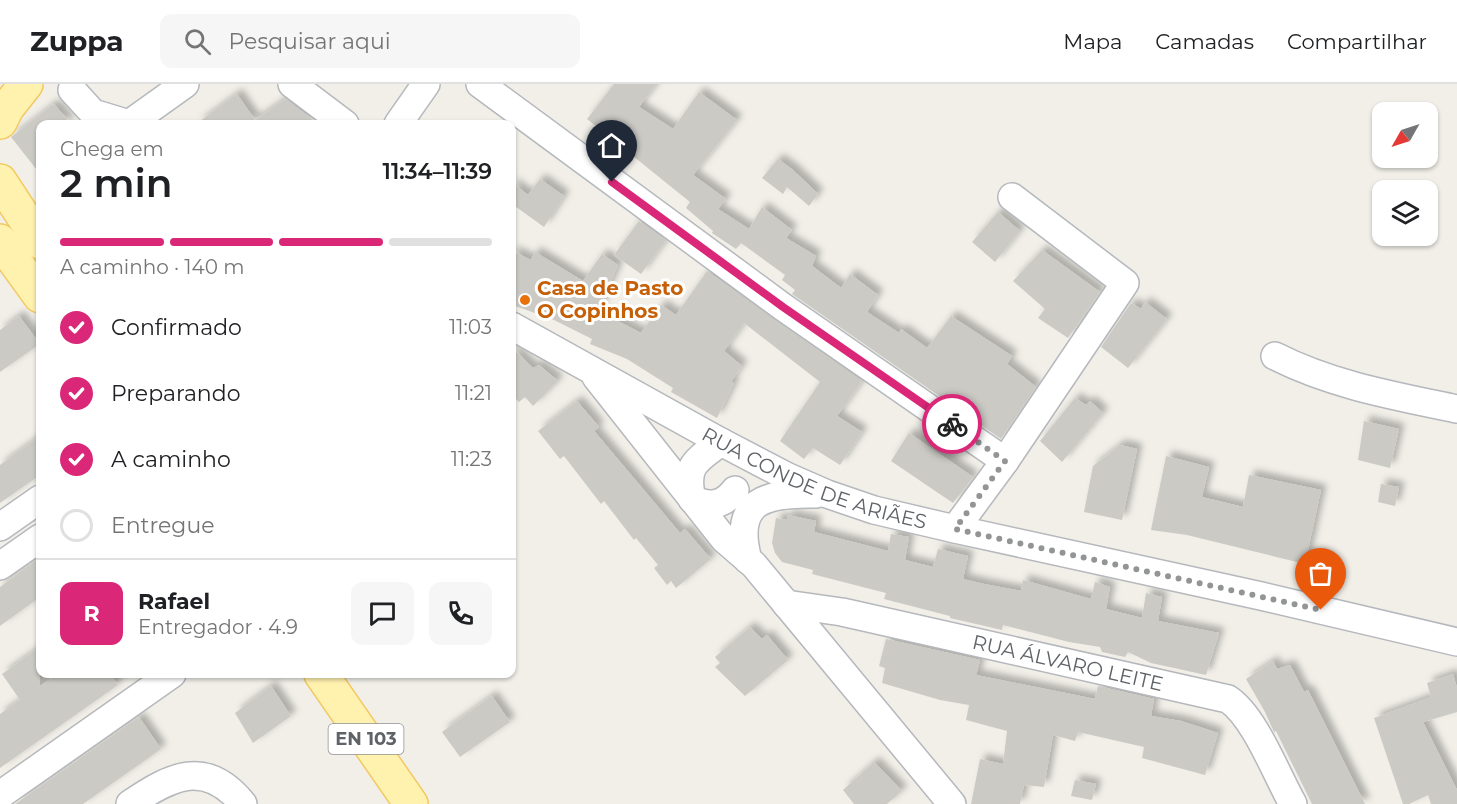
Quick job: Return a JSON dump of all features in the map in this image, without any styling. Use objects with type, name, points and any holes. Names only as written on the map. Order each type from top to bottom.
[{"type":"main road","points":[[0,122],[7,108],[26,84]]},
{"type":"main road","points":[[0,181],[36,234]]},
{"type":"main road","points":[[0,241],[36,290]]},
{"type":"main road","name":"EN 103","points":[[324,678],[411,804]]},
{"type":"street","points":[[135,120],[185,84]]},
{"type":"street","points":[[292,84],[340,120]]},
{"type":"street","points":[[401,120],[426,84]]},
{"type":"street","points":[[480,84],[783,307],[1005,461]]},
{"type":"street","points":[[72,90],[93,113],[116,120]]},
{"type":"street","points":[[955,529],[1005,461],[1125,284],[1012,196]]},
{"type":"street","name":"RUA CONDE DE ARIÃES","points":[[516,328],[730,446],[827,494],[874,510],[1457,642]]},
{"type":"street","points":[[1275,356],[1299,369],[1328,379],[1457,409]]},
{"type":"street","points":[[587,366],[724,539],[745,547]]},
{"type":"street","points":[[692,499],[688,475],[693,465],[730,446],[735,512],[745,547],[786,604],[952,804]]},
{"type":"street","points":[[692,499],[704,505],[716,505],[735,490]]},
{"type":"street","points":[[745,547],[745,520],[749,511],[767,498],[793,493],[827,494]]},
{"type":"street","points":[[0,527],[36,506]]},
{"type":"street","points":[[0,566],[36,540]]},
{"type":"street","name":"RUA ÁLVARO LEITE","points":[[786,604],[842,612],[1228,699],[1237,705],[1248,719],[1290,803]]},
{"type":"street","points":[[0,795],[166,678]]},
{"type":"street","points":[[130,804],[172,779],[198,775],[219,782],[243,804]]},
{"type":"building","points":[[614,84],[656,84],[639,107],[673,129],[699,92],[737,120],[693,175],[726,199],[718,209],[749,229],[762,207],[792,230],[786,238],[816,256],[812,266],[841,288],[850,274],[878,295],[867,312],[899,333],[901,329],[927,348],[951,316],[1012,356],[1007,364],[1036,387],[1001,439],[792,294],[795,290],[782,280],[785,275],[741,243],[736,249],[712,233],[713,231],[686,208],[690,202],[587,119]]},
{"type":"building","points":[[237,94],[255,120],[201,120]]},
{"type":"building","points":[[286,99],[313,120],[255,120]]},
{"type":"building","points":[[54,104],[68,120],[36,120],[36,169],[11,137]]},
{"type":"building","points":[[778,159],[818,194],[809,206],[787,187],[783,194],[762,178]]},
{"type":"building","points":[[540,179],[564,196],[544,227],[516,207],[516,186],[528,195]]},
{"type":"building","points":[[998,212],[1020,231],[995,262],[972,242]]},
{"type":"building","points":[[639,221],[666,240],[641,274],[614,255]]},
{"type":"building","points":[[1042,250],[1100,292],[1068,338],[1038,318],[1045,309],[1013,281]]},
{"type":"building","points":[[535,252],[583,281],[602,254],[618,265],[598,311],[641,333],[661,305],[676,315],[707,271],[862,381],[837,416],[862,432],[840,465],[813,448],[804,459],[780,441],[820,382],[744,323],[724,351],[742,366],[731,382],[734,383],[717,418],[671,392],[673,388],[627,359],[590,344],[592,339],[536,311],[535,313],[516,306],[516,253],[531,260]]},
{"type":"building","points":[[1145,302],[1167,319],[1128,368],[1101,347],[1131,303],[1141,309]]},
{"type":"building","points":[[19,316],[36,339],[36,347],[0,372],[0,330]]},
{"type":"building","points":[[516,352],[533,368],[539,365],[558,381],[533,406],[525,397],[519,402],[516,399]]},
{"type":"building","points":[[1075,398],[1086,405],[1090,401],[1103,413],[1062,462],[1040,441]]},
{"type":"building","points":[[577,401],[599,427],[594,431],[680,533],[685,529],[711,559],[676,588],[671,581],[667,585],[654,568],[658,565],[636,538],[634,540],[604,501],[601,504],[564,456],[560,459],[538,431]]},
{"type":"building","points":[[1364,421],[1399,429],[1390,468],[1358,460]]},
{"type":"building","points":[[909,433],[973,477],[953,503],[891,461]]},
{"type":"building","points":[[36,439],[36,478],[0,503],[0,465]]},
{"type":"building","points":[[1120,445],[1137,449],[1122,520],[1084,512],[1093,466]]},
{"type":"building","points":[[1166,456],[1209,467],[1202,497],[1243,507],[1249,475],[1321,490],[1305,564],[1187,535],[1151,530]]},
{"type":"building","points":[[1381,484],[1399,487],[1395,506],[1378,502]]},
{"type":"building","points":[[788,515],[816,521],[814,532],[888,551],[891,534],[909,537],[905,560],[933,567],[938,549],[968,556],[963,579],[984,584],[1021,591],[1023,580],[1091,599],[1095,582],[1110,587],[1106,609],[1142,618],[1146,593],[1162,597],[1158,621],[1219,633],[1206,675],[1151,663],[1128,652],[1125,657],[1102,652],[1100,647],[1069,642],[1003,625],[1002,630],[950,618],[950,616],[884,599],[886,593],[812,574],[813,570],[782,562],[775,553],[772,543],[776,518],[787,520]]},
{"type":"building","points":[[36,560],[36,600],[0,626],[0,587]]},
{"type":"building","points":[[750,627],[762,639],[767,635],[788,660],[745,696],[715,667],[720,663],[715,657]]},
{"type":"building","points":[[886,639],[980,660],[976,675],[1095,699],[1098,686],[1154,699],[1151,716],[1181,721],[1218,733],[1205,775],[1142,758],[1144,747],[1078,732],[1075,741],[1053,735],[1044,787],[1024,785],[1020,804],[971,804],[980,759],[1003,764],[1007,731],[966,720],[969,705],[940,700],[882,683],[885,668],[879,666]]},
{"type":"building","points":[[36,650],[36,678],[40,678],[40,686],[52,678],[113,678],[118,685],[0,768],[0,714],[20,700],[2,674]]},
{"type":"building","points":[[1273,661],[1277,669],[1290,665],[1304,692],[1308,690],[1365,804],[1312,804],[1276,731],[1274,732],[1246,679]]},
{"type":"building","points":[[1453,674],[1457,688],[1457,712],[1423,722],[1457,790],[1457,804],[1431,804],[1428,795],[1409,804],[1403,804],[1374,718],[1431,697],[1427,683]]},
{"type":"building","points":[[271,686],[291,716],[253,743],[235,713]]},
{"type":"building","points":[[492,696],[510,722],[460,757],[442,732]]},
{"type":"building","points":[[139,717],[161,749],[83,804],[15,804]]},
{"type":"building","points":[[874,762],[902,791],[887,804],[854,804],[843,790]]},
{"type":"building","points":[[1075,780],[1096,784],[1092,800],[1071,796]]},
{"type":"way so far","points":[[952,424],[1005,461],[955,529],[1321,610]]},
{"type":"place","name":"Casa de Pasto O Copinhos","points":[[525,300]]},
{"type":"route","points":[[612,182],[783,307],[952,424]]}]
